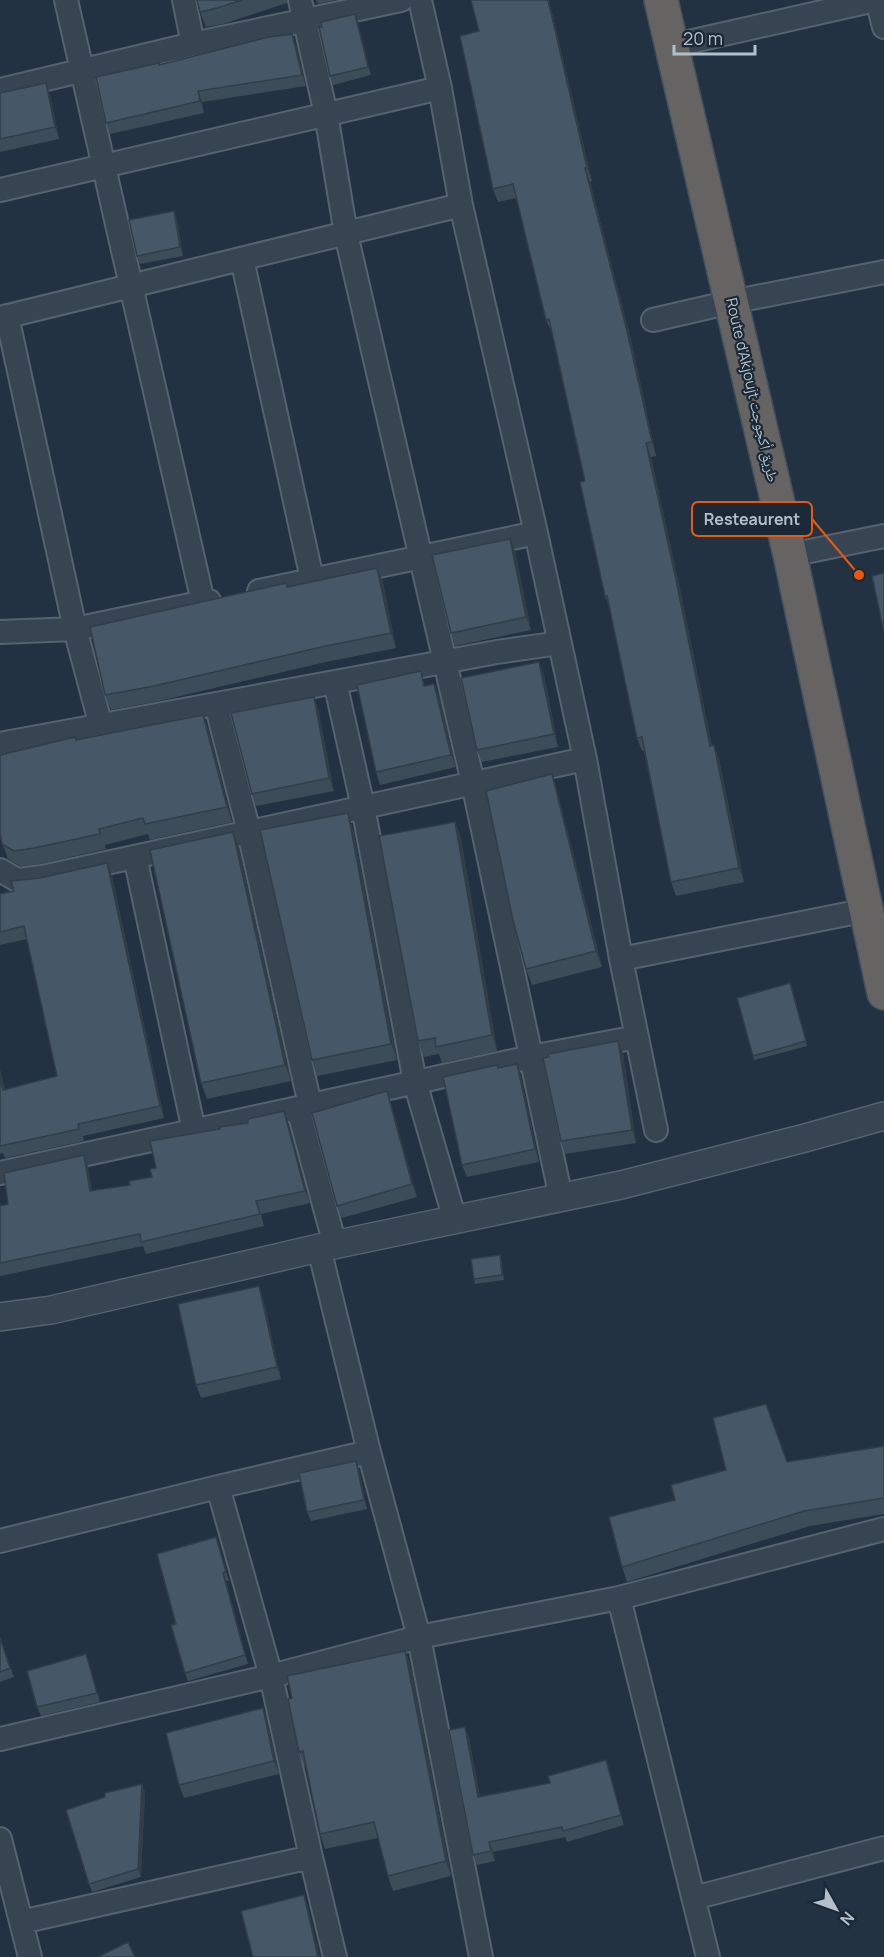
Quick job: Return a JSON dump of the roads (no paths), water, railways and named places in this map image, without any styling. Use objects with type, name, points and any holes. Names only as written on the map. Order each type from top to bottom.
[{"type":"highway","name":"Route d'Akjoujt طريق أكجوجت","points":[[661,0],[790,555],[884,993]]},
{"type":"street","points":[[66,0],[131,286],[221,598]]},
{"type":"street","points":[[184,0],[193,44]]},
{"type":"street","points":[[0,90],[193,44],[302,10],[400,0]]},
{"type":"street","points":[[420,0],[440,88],[461,205],[585,759],[621,959],[656,1130]]},
{"type":"street","points":[[671,46],[876,0],[884,27]]},
{"type":"street","points":[[302,10],[326,114],[346,234],[446,661],[561,1198]]},
{"type":"street","points":[[0,190],[440,88]]},
{"type":"street","points":[[101,726],[75,629],[3,317],[461,205]]},
{"type":"street","points":[[242,259],[312,579]]},
{"type":"street","points":[[653,320],[884,272]]},
{"type":"street","points":[[0,632],[75,629],[536,533]]},
{"type":"street","points":[[790,555],[884,536]]},
{"type":"street","points":[[0,744],[446,661],[560,643]]},
{"type":"street","points":[[335,682],[363,807],[415,1082],[455,1220]]},
{"type":"street","points":[[216,704],[249,832],[304,1107],[327,1246],[369,1452],[419,1637],[481,1957]]},
{"type":"street","points":[[0,870],[17,880],[42,877],[585,759]]},
{"type":"street","points":[[135,857],[194,1131]]},
{"type":"street","points":[[621,959],[867,910]]},
{"type":"street","points":[[0,1173],[531,1057],[637,1037]]},
{"type":"street","points":[[0,1317],[51,1310],[327,1246],[621,1185],[884,1116]]},
{"type":"street","points":[[0,1541],[369,1452]]},
{"type":"street","points":[[218,1487],[271,1676],[310,1857],[335,1957]]},
{"type":"street","points":[[0,1739],[271,1676],[419,1637],[618,1598],[884,1529]]},
{"type":"street","points":[[618,1598],[708,1957]]},
{"type":"street","points":[[0,1839],[30,1957]]},
{"type":"street","points":[[694,1898],[884,1848]]},
{"type":"street","points":[[21,1922],[310,1857]]},
{"type":"place","name":"Resteaurent","points":[[859,575]]}]
